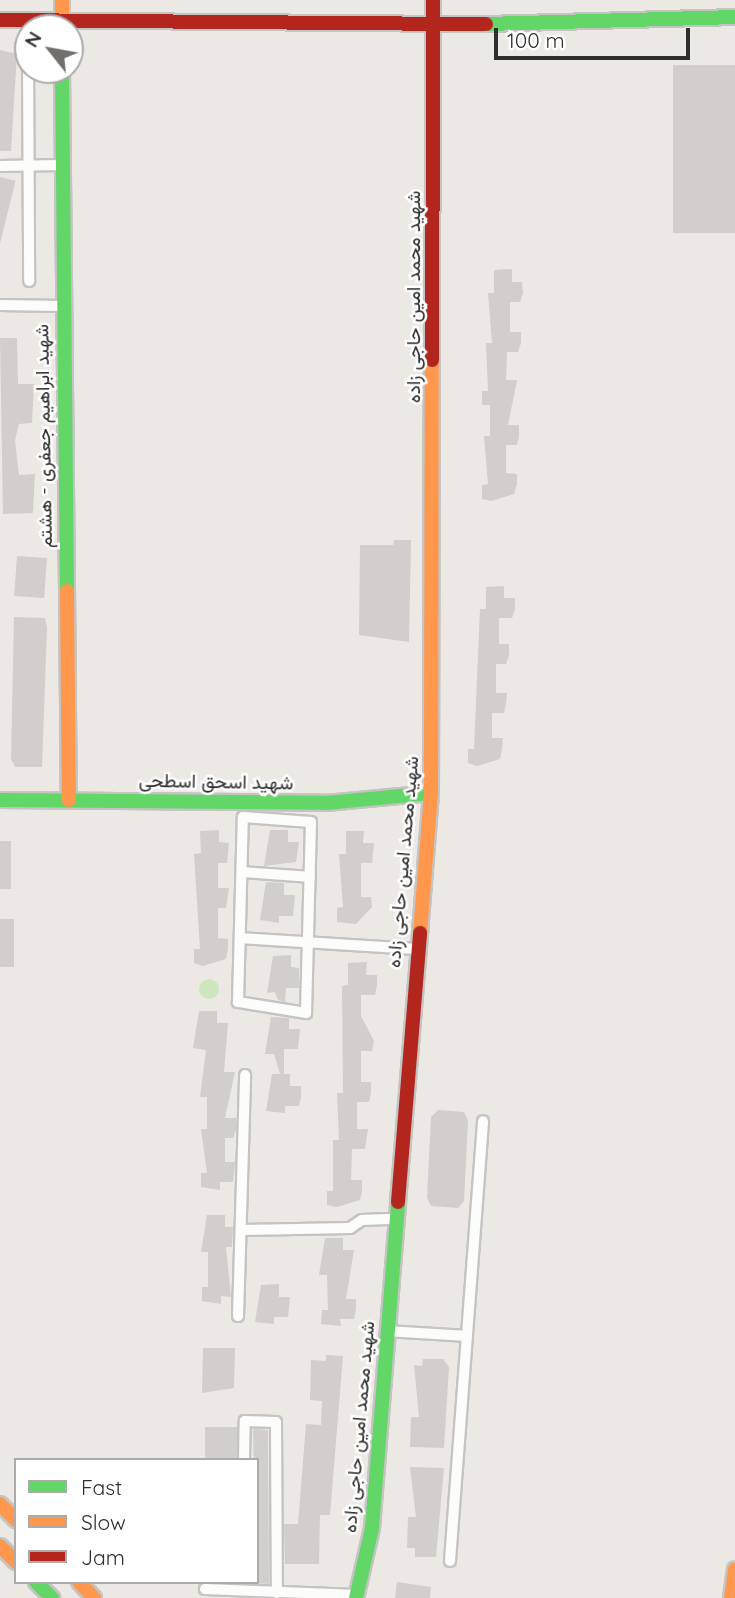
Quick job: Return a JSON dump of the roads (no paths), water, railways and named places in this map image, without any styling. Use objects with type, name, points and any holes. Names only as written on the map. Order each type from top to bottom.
[{"type":"street","name":"شهید محمد امین حاجی زاده","points":[[357,1597],[372,1528],[415,949],[431,793],[433,0]]},
{"type":"street","points":[[84,24],[433,25],[735,16]]},
{"type":"street","points":[[28,84],[29,281]]},
{"type":"street","name":"شهید ابراهیم جعفری - هشتم","points":[[62,84],[62,306],[69,800]]},
{"type":"street","points":[[0,166],[62,165]]},
{"type":"street","points":[[0,305],[62,306]]},
{"type":"street","name":"شهید اسحق اسطحی","points":[[0,800],[326,803],[431,793]]},
{"type":"street","points":[[243,817],[311,822],[310,877],[306,1013],[238,1002],[243,817]]},
{"type":"street","points":[[242,872],[310,877]]},
{"type":"street","points":[[240,938],[415,949]]},
{"type":"street","points":[[238,1316],[245,1075]]},
{"type":"street","points":[[450,1561],[483,1121]]},
{"type":"street","points":[[242,1230],[350,1228],[362,1220],[394,1219]]},
{"type":"street","points":[[387,1331],[467,1336]]},
{"type":"street","points":[[244,1458],[245,1421],[276,1422],[277,1592]]},
{"type":"street","points":[[0,1504],[14,1518]]},
{"type":"street","points":[[0,1546],[14,1560]]},
{"type":"street","points":[[731,1598],[735,1569]]},
{"type":"street","points":[[38,1584],[52,1598]]},
{"type":"street","points":[[81,1584],[94,1598]]},
{"type":"street","points":[[205,1589],[242,1587],[357,1597]]}]
